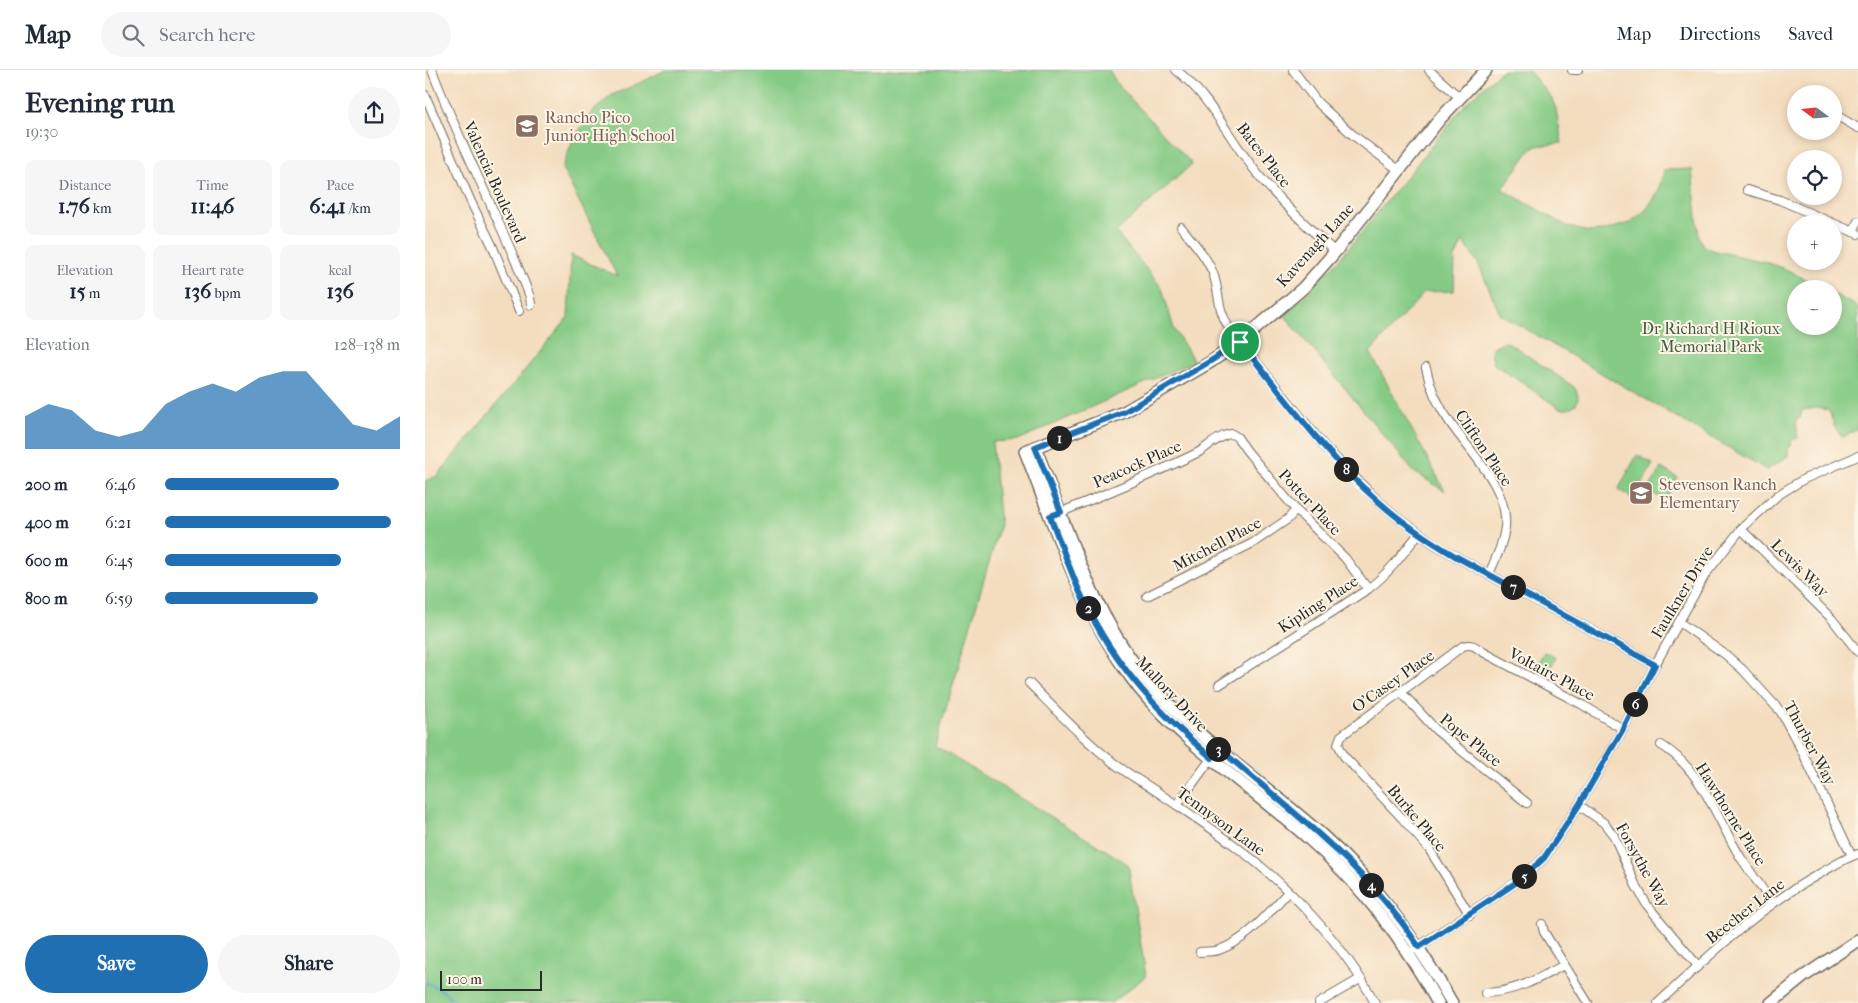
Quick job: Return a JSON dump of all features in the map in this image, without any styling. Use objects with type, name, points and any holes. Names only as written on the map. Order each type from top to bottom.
[{"type":"main road","name":"Kavenagh Lane","points":[[1030,449],[1124,412],[1240,342],[1303,288],[1335,252],[1439,120],[1486,70]]},
{"type":"main road","name":"Mallory Drive","points":[[1030,449],[1055,514],[1078,588],[1115,656],[1140,690],[1176,727],[1215,753],[1331,859],[1414,950],[1439,1003]]},
{"type":"main road","points":[[1771,1003],[1803,977],[1858,940]]},
{"type":"main road","points":[[1414,950],[1452,1003]]},
{"type":"street","name":"Valencia Boulevard","points":[[432,70],[442,97],[502,228],[530,298],[531,305]]},
{"type":"street","name":"Bates Place","points":[[1176,70],[1203,95],[1245,158],[1273,193],[1335,252]]},
{"type":"street","points":[[1293,70],[1317,102],[1353,135],[1400,171]]},
{"type":"street","points":[[1429,70],[1460,98]]},
{"type":"street","points":[[1572,70],[1578,70]]},
{"type":"street","name":"Valencia Boulevard","points":[[425,95],[471,202],[492,245],[519,311]]},
{"type":"street","points":[[1843,119],[1858,128]]},
{"type":"street","points":[[1747,190],[1780,200],[1855,233],[1858,221]]},
{"type":"street","points":[[1181,227],[1209,264],[1214,277],[1219,308],[1223,318],[1240,342],[1340,464],[1377,500],[1443,549],[1655,665]]},
{"type":"street","name":"Clifton Place","points":[[1426,368],[1429,384],[1438,404],[1491,479],[1499,492],[1505,508],[1503,542],[1489,574]]},
{"type":"street","name":"Potter Place","points":[[1232,434],[1241,441],[1247,451],[1296,510],[1345,558],[1368,589]]},
{"type":"street","name":"Peacock Place","points":[[1055,514],[1174,465],[1213,444],[1224,435],[1232,434]]},
{"type":"street","name":"Faulkner Drive","points":[[1414,950],[1470,915],[1520,880],[1555,843],[1623,729],[1655,665],[1705,575],[1741,529],[1778,494],[1804,479],[1858,456]]},
{"type":"street","name":"Mitchell Place","points":[[1147,596],[1253,543],[1288,519],[1296,510]]},
{"type":"street","name":"Lewis Way","points":[[1741,529],[1832,619],[1858,652]]},
{"type":"street","name":"Kipling Place","points":[[1219,685],[1368,589],[1395,565],[1419,533]]},
{"type":"street","name":"Thurber Way","points":[[1679,622],[1726,655],[1743,670],[1781,712],[1855,855]]},
{"type":"street","name":"O'Casey Place","points":[[1338,744],[1341,736],[1349,729],[1403,693],[1463,646],[1469,645]]},
{"type":"street","name":"Voltaire Place","points":[[1469,645],[1474,645],[1483,652],[1581,704],[1623,729]]},
{"type":"street","name":"Tennyson Lane","points":[[1029,683],[1089,743],[1117,765],[1234,845],[1266,870],[1325,933],[1360,979],[1375,1003]]},
{"type":"street","name":"Pope Place","points":[[1403,693],[1437,732],[1527,803]]},
{"type":"street","name":"Burke Place","points":[[1338,744],[1344,756],[1429,850],[1470,915]]},
{"type":"street","name":"Hawthorne Place","points":[[1661,745],[1676,753],[1694,776],[1741,857],[1772,903]]},
{"type":"street","points":[[1177,805],[1215,753]]},
{"type":"street","name":"Forsythe Way","points":[[1579,805],[1604,823],[1614,836],[1635,884],[1647,905],[1698,966]]},
{"type":"street","name":"Beecher Lane","points":[[1658,1003],[1737,931],[1772,903],[1855,855]]},
{"type":"street","points":[[1200,952],[1218,950],[1237,941],[1254,927],[1288,892]]},
{"type":"street","points":[[1542,924],[1544,932],[1588,1003]]},
{"type":"street","points":[[1485,993],[1500,993],[1517,988],[1564,965]]},
{"type":"street","points":[[1319,1003],[1360,979]]},
{"type":"green space","points":[[665,70],[1109,70],[1118,85],[1192,164],[1116,232],[1162,288],[1174,329],[1194,361],[1018,440],[992,442],[1000,525],[935,746],[1128,864],[1146,976],[1111,1003],[425,1003],[425,481],[437,476],[568,318],[571,255],[617,276],[562,168],[573,140],[592,112],[612,95]]},
{"type":"green space","name":"Dr Richard H Rioux Memorial Park","points":[[1502,70],[1528,70],[1551,97],[1556,109],[1562,143],[1536,146],[1530,151],[1502,189],[1567,226],[1588,232],[1603,231],[1629,223],[1646,210],[1658,192],[1664,170],[1692,169],[1699,237],[1704,246],[1711,250],[1766,262],[1790,271],[1806,280],[1787,280],[1787,335],[1842,335],[1842,298],[1858,307],[1858,429],[1843,437],[1835,428],[1829,411],[1819,408],[1802,410],[1800,418],[1796,420],[1798,438],[1791,440],[1788,456],[1767,470],[1500,314],[1477,261],[1463,241],[1455,258],[1454,291],[1425,292],[1370,352],[1445,491],[1414,472],[1285,316],[1339,260],[1468,101]]},
{"type":"green space","points":[[1503,342],[1509,343],[1574,387],[1578,396],[1576,404],[1569,409],[1559,408],[1494,364],[1491,353],[1493,347]]},
{"type":"green space","points":[[1637,455],[1653,464],[1634,499],[1618,490]]},
{"type":"green space","points":[[1661,468],[1678,478],[1665,500],[1648,491]]},
{"type":"green space","points":[[1544,652],[1556,658],[1548,672],[1536,666]]},
{"type":"waterway","points":[[425,982],[442,990],[457,1003]]},
{"type":"place","name":"Rancho Pico Junior High School","points":[[527,126]]},
{"type":"place","name":"Stevenson Ranch Elementary","points":[[1641,493]]},
{"type":"route","points":[[1240,342],[1324,446],[1377,500],[1397,517],[1455,556],[1655,665],[1623,729],[1579,805],[1544,858],[1520,880],[1470,915],[1419,947],[1379,894],[1323,836],[1219,748],[1212,758],[1176,727],[1140,690],[1115,656],[1095,621],[1078,588],[1050,516],[1061,512],[1035,447],[1124,412],[1240,342]]}]
